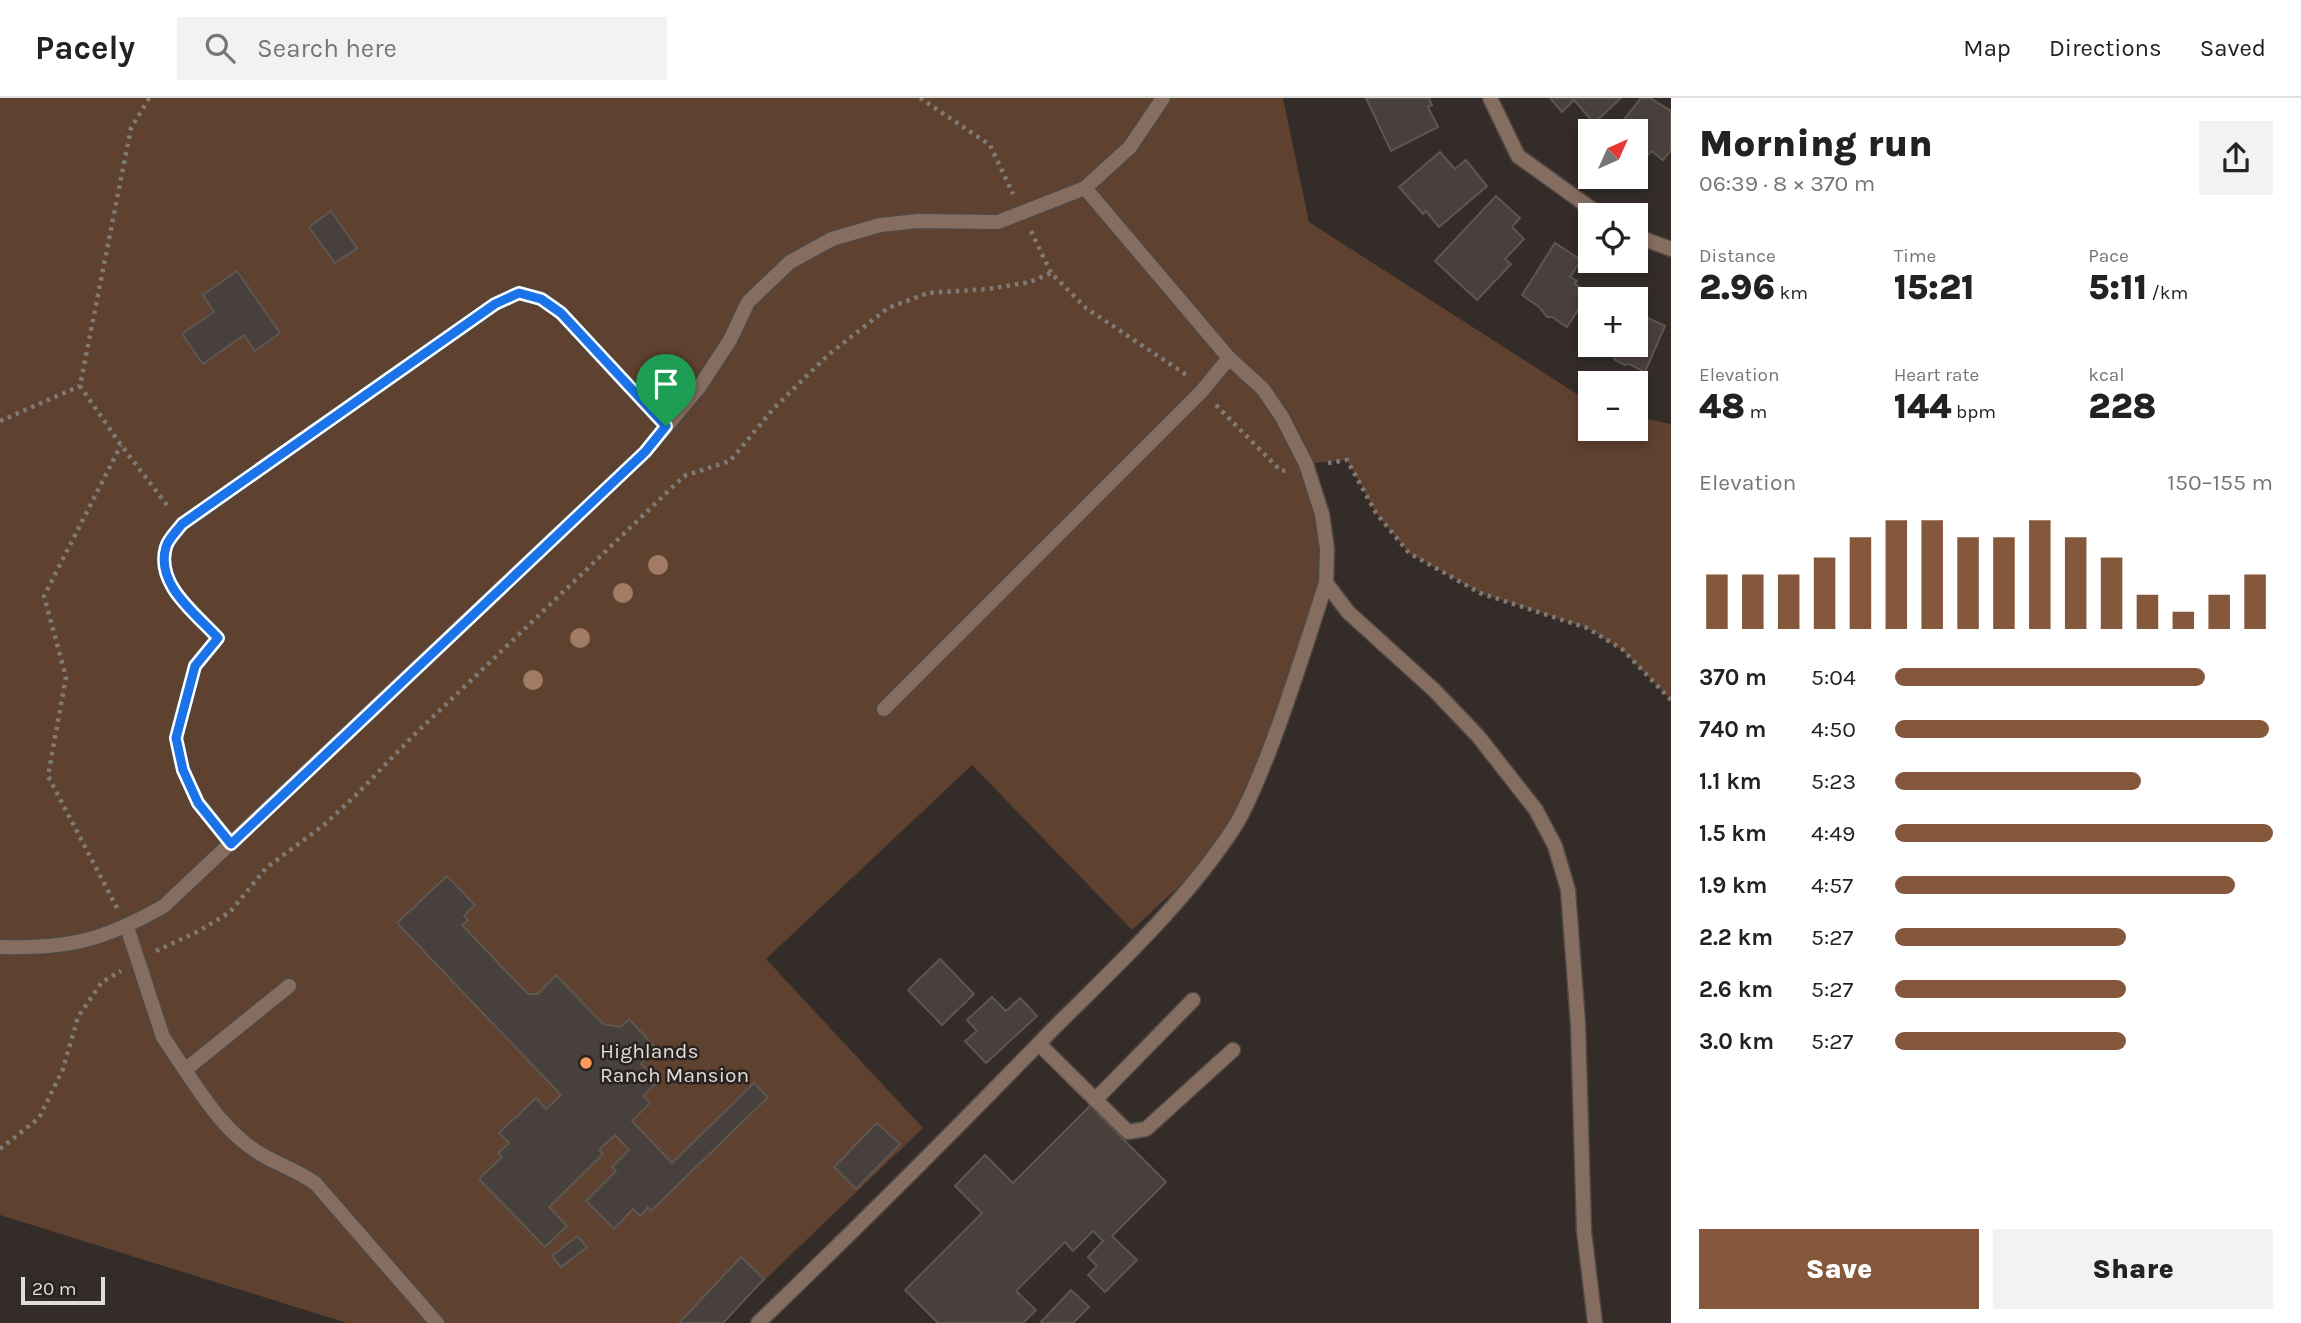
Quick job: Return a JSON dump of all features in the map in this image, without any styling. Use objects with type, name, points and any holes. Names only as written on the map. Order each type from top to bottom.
[{"type":"street","points":[[0,947],[43,948],[85,942],[127,928],[164,906],[645,452],[700,386],[730,340],[748,302],[790,262],[832,239],[880,225],[918,221],[998,222],[1085,188],[1130,147],[1163,98]]},
{"type":"street","points":[[1490,98],[1518,156],[1583,203]]},
{"type":"street","points":[[758,1323],[867,1219],[1194,882],[1236,824],[1255,786],[1276,733],[1326,583],[1327,549],[1322,514],[1306,464],[1282,417],[1263,389],[1228,358],[1085,188]]},
{"type":"street","points":[[1648,240],[1671,249]]},
{"type":"street","points":[[231,844],[198,803],[183,770],[176,738],[195,666],[218,638],[172,589],[164,566],[166,544],[182,524],[495,304],[519,293],[541,299],[561,313],[666,426]]},
{"type":"street","points":[[884,709],[1202,391],[1228,358]]},
{"type":"street","points":[[1326,583],[1348,612],[1434,690],[1478,736],[1536,810],[1555,846],[1568,890],[1578,1024],[1584,1231],[1595,1323]]},
{"type":"street","points":[[127,928],[163,1037],[212,1111],[265,1157],[299,1172],[315,1183],[437,1323]]},
{"type":"street","points":[[185,1070],[289,986]]},
{"type":"street","points":[[1095,1100],[1193,1000]]},
{"type":"street","points":[[1039,1044],[1128,1132],[1146,1129],[1233,1050]]},
{"type":"path","points":[[149,98],[131,128],[80,386],[121,446],[182,524]]},
{"type":"path","points":[[0,1149],[40,1118],[63,1069],[78,1017],[102,982],[230,912],[266,868],[324,825],[355,796],[413,736],[684,475],[730,461],[774,408],[828,355],[888,308],[928,293],[989,289],[1030,282],[1051,273]]},
{"type":"path","points":[[0,421],[80,386]]},
{"type":"path","points":[[121,446],[44,596],[66,677],[48,776],[127,928]]},
{"type":"shaded area","points":[[0,98],[1283,98],[1309,222],[1578,395],[1578,441],[1648,441],[1648,419],[1671,424],[1671,700],[1622,650],[1587,628],[1480,593],[1409,553],[1376,513],[1347,460],[1306,464],[1322,514],[1326,583],[1239,806],[1206,861],[1132,930],[972,765],[766,959],[923,1128],[720,1323],[347,1323],[0,1215]]},
{"type":"building","points":[[1366,98],[1429,98],[1432,105],[1428,107],[1438,127],[1391,151]]},
{"type":"building","points":[[1550,98],[1621,98],[1598,119],[1591,119],[1574,100],[1562,112]]},
{"type":"building","points":[[1641,98],[1650,98],[1671,111],[1671,150],[1663,160],[1651,151],[1648,153],[1648,119],[1624,119]]},
{"type":"building","points":[[1440,152],[1455,169],[1466,160],[1487,186],[1439,227],[1426,211],[1423,214],[1399,187]]},
{"type":"building","points":[[1496,196],[1520,218],[1512,227],[1524,239],[1505,259],[1511,264],[1477,300],[1435,261]]},
{"type":"building","points":[[331,211],[357,248],[335,263],[309,227]]},
{"type":"building","points":[[1555,243],[1578,258],[1578,265],[1570,277],[1577,281],[1575,284],[1580,287],[1578,310],[1567,327],[1552,317],[1547,317],[1539,307],[1522,295]]},
{"type":"building","points":[[237,271],[280,333],[255,351],[244,335],[203,364],[182,334],[214,312],[203,295]]},
{"type":"building","points":[[1648,318],[1665,326],[1645,371],[1615,360],[1614,357],[1648,357]]},
{"type":"building","name":"Highlands Ranch Mansion","points":[[447,876],[475,905],[464,916],[468,920],[462,925],[528,994],[538,994],[556,975],[603,1024],[621,1027],[629,1019],[655,1047],[642,1059],[644,1061],[641,1064],[658,1081],[643,1096],[650,1103],[632,1121],[672,1163],[754,1083],[768,1097],[651,1211],[648,1207],[640,1216],[633,1209],[614,1229],[586,1201],[616,1171],[612,1167],[629,1150],[615,1135],[599,1150],[603,1154],[549,1207],[567,1226],[545,1247],[479,1179],[502,1157],[498,1153],[509,1143],[499,1133],[536,1098],[546,1109],[561,1095],[397,923]]},
{"type":"building","points":[[940,959],[974,994],[942,1025],[908,990]]},
{"type":"building","points":[[992,997],[1006,1011],[1020,998],[1037,1016],[986,1063],[965,1041],[977,1031],[967,1020]]},
{"type":"building","points":[[1090,1106],[1166,1182],[1112,1236],[1137,1260],[1105,1292],[1088,1275],[1097,1266],[1088,1257],[1103,1241],[1093,1231],[1073,1251],[1065,1242],[1016,1291],[1036,1310],[1023,1323],[938,1323],[905,1290],[982,1213],[955,1186],[985,1155],[1013,1183]]},
{"type":"building","points":[[877,1123],[900,1144],[856,1189],[834,1167]]},
{"type":"building","points":[[577,1236],[587,1247],[561,1267],[552,1256]]},
{"type":"building","points":[[741,1257],[764,1279],[723,1323],[679,1323]]},
{"type":"building","points":[[1071,1290],[1089,1307],[1073,1323],[1042,1323],[1041,1322]]},
{"type":"place","name":"Highlands Ranch Mansion","points":[[586,1063]]},
{"type":"route","points":[[519,293],[541,299],[561,313],[666,426],[645,452],[231,844],[198,803],[183,770],[176,738],[195,666],[218,638],[172,589],[164,566],[166,544],[182,524],[495,304],[519,293]]}]
